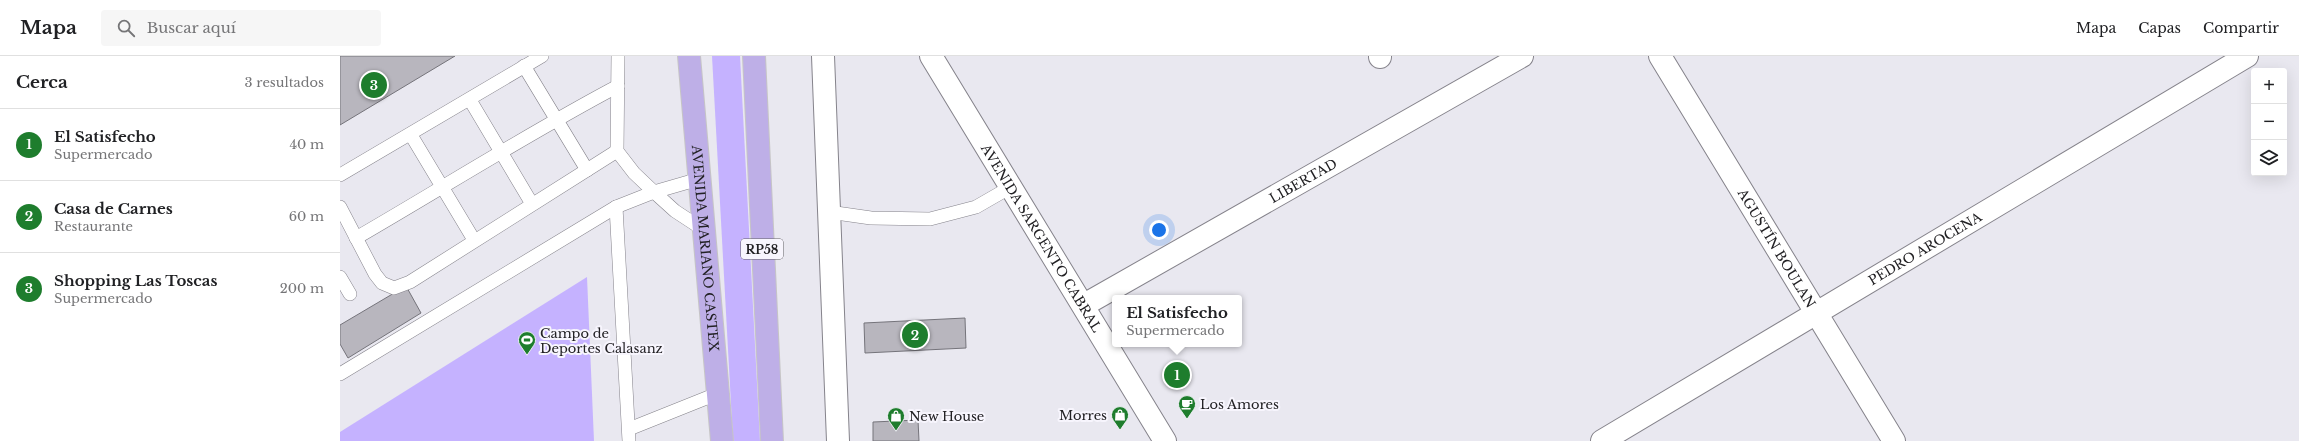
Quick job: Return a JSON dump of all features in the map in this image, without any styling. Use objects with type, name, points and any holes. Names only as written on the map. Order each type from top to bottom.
[{"type":"highway","name":"AVENIDA MARIANO CASTEX","points":[[689,56],[722,441]]},
{"type":"highway","name":"RP58","points":[[754,56],[772,441]]},
{"type":"street","points":[[823,56],[838,441]]},
{"type":"street","name":"AVENIDA SARGENTO CABRAL","points":[[931,56],[1009,188],[1084,305],[1165,441]]},
{"type":"street","name":"LIBERTAD","points":[[1084,305],[1522,56]]},
{"type":"street","name":"AGUSTÍN BOULAN","points":[[1660,56],[1894,441]]},
{"type":"street","name":"PEDRO AROCENA","points":[[1602,441],[2247,56]]},
{"type":"lane","points":[[340,175],[411,135],[542,56]]},
{"type":"lane","points":[[618,56],[617,151],[634,173],[654,192],[676,211],[704,230]]},
{"type":"lane","points":[[524,66],[586,170]]},
{"type":"lane","points":[[356,238],[443,188],[556,119],[618,86]]},
{"type":"lane","points":[[470,100],[532,204]]},
{"type":"lane","points":[[411,135],[474,240]]},
{"type":"lane","points":[[340,207],[375,274],[382,283],[394,288],[410,282],[474,240],[617,151]]},
{"type":"lane","points":[[340,374],[616,207],[654,192],[699,179]]},
{"type":"lane","points":[[829,212],[871,218],[930,220],[976,207],[1009,188]]},
{"type":"lane","points":[[616,207],[629,435],[719,393]]},
{"type":"lane","points":[[340,277],[350,294]]},
{"type":"shaded area","points":[[712,56],[740,56],[760,441],[733,441]]},
{"type":"shaded area","name":"Campo de Deportes Calasanz","points":[[587,277],[594,441],[340,441],[340,432]]},
{"type":"building","points":[[340,56],[455,56],[340,125]]},
{"type":"building","points":[[406,286],[421,313],[348,358],[340,344],[340,325]]},
{"type":"building","points":[[965,318],[966,348],[865,353],[864,323]]},
{"type":"building","name":"New House","points":[[918,420],[919,441],[873,441],[873,422]]},
{"type":"place","name":"Shopping Las Toscas","points":[[374,85]]},
{"type":"place","name":"Casa de Carnes","points":[[915,335]]},
{"type":"place","name":"Campo de Deportes Calasanz","points":[[527,355]]},
{"type":"place","name":"El Satisfecho","points":[[1177,375]]},
{"type":"place","name":"Los Amores","points":[[1187,419]]},
{"type":"place","name":"Morres","points":[[1120,430]]},
{"type":"place","name":"New House","points":[[896,431]]}]
